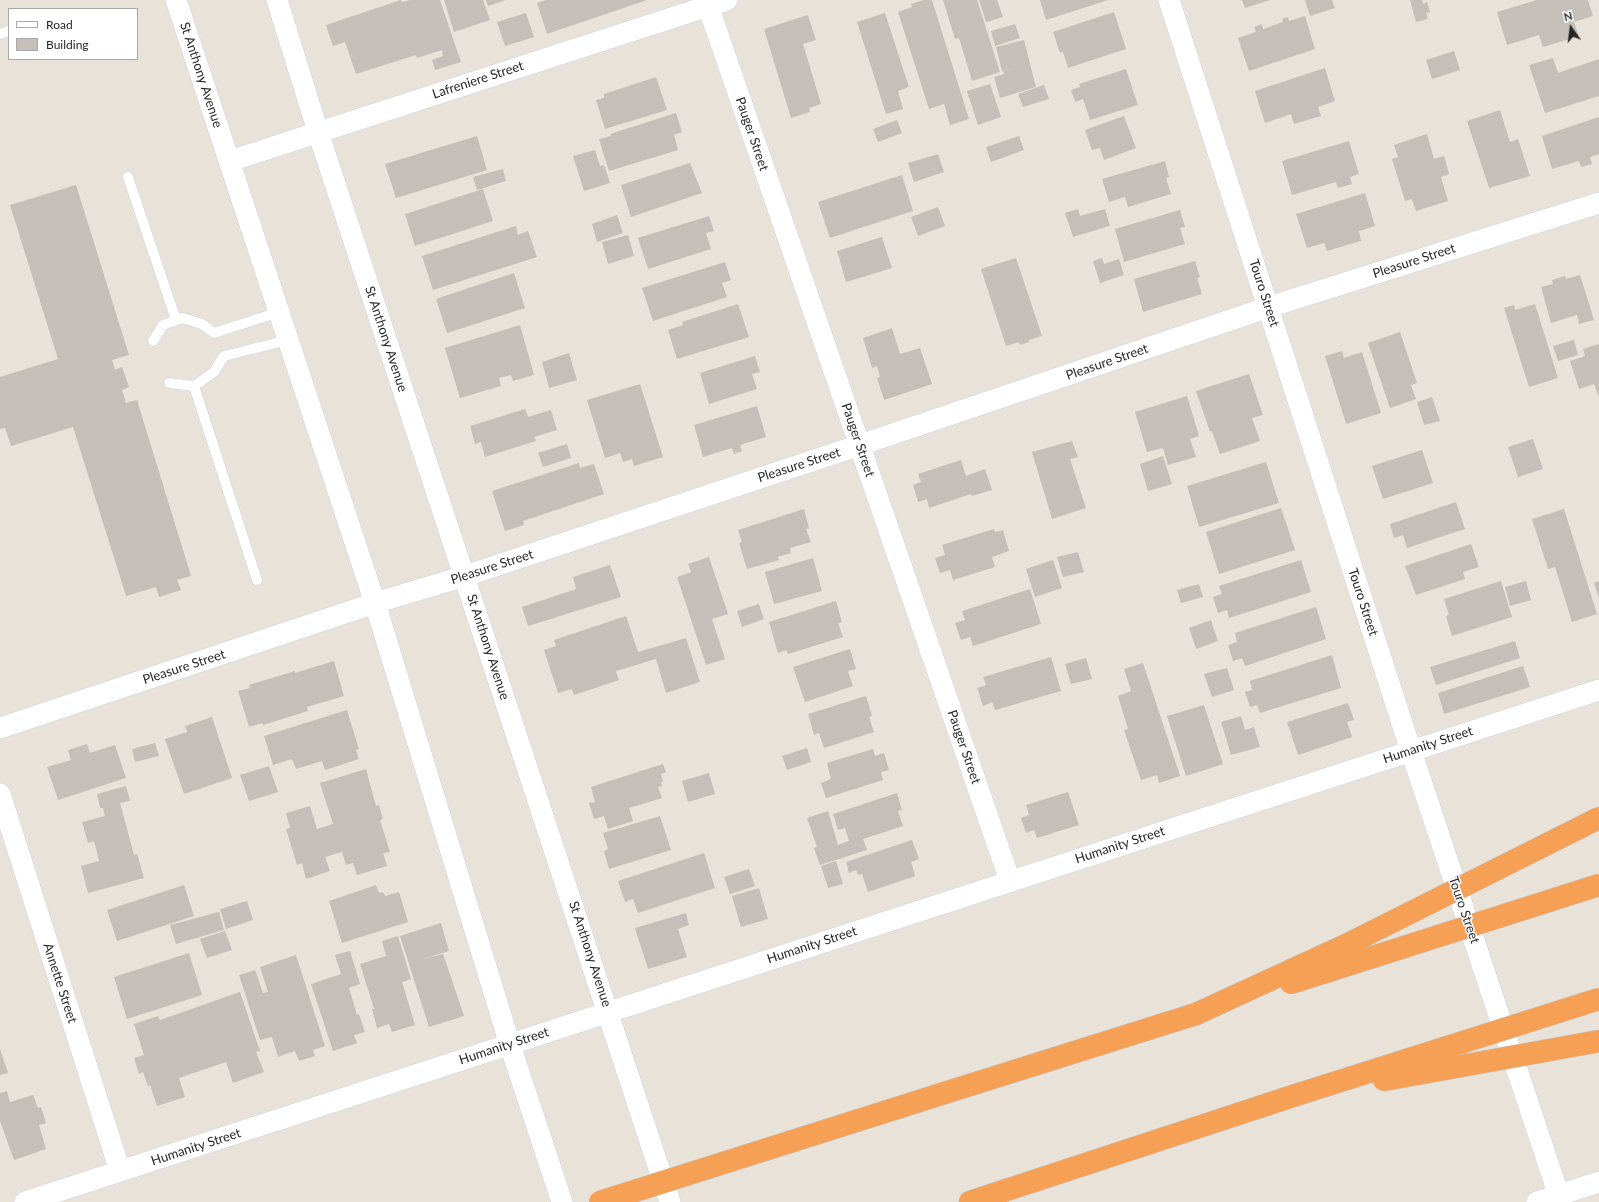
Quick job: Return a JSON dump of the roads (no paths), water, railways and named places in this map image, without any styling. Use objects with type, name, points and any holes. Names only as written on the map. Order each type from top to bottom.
[{"type":"highway","points":[[1196,1014],[1346,945],[1599,818]]},
{"type":"highway","points":[[600,1202],[1196,1014],[1599,884]]},
{"type":"highway","points":[[970,1202],[1296,1095],[1599,999]]},
{"type":"highway","points":[[1296,1095],[1599,1041]]},
{"type":"street","name":"St Anthony Avenue","points":[[176,0],[375,603],[510,1045],[562,1202]]},
{"type":"street","name":"St Anthony Avenue","points":[[277,0],[318,132],[609,1012],[670,1202]]},
{"type":"street","name":"Touro Street","points":[[1169,0],[1411,751],[1560,1199]]},
{"type":"street","name":"Lafreniere Street","points":[[230,161],[714,2]]},
{"type":"street","name":"Pauger Street","points":[[714,2],[860,446],[1010,881]]},
{"type":"street","name":"Pleasure Street","points":[[0,728],[375,603],[465,576],[860,446],[1269,307],[1599,203]]},
{"type":"street","name":"Humanity Street","points":[[25,1202],[1599,690]]},
{"type":"street","name":"Annette Street","points":[[0,794],[120,1171]]},
{"type":"street","points":[[1537,1202],[1560,1199],[1599,1182]]},
{"type":"lane","points":[[128,177],[176,320]]},
{"type":"lane","points":[[153,341],[163,326],[182,318],[202,324],[214,333],[279,312]]},
{"type":"lane","points":[[169,383],[194,386],[214,372],[224,356],[288,340]]},
{"type":"lane","points":[[194,386],[257,580]]}]
